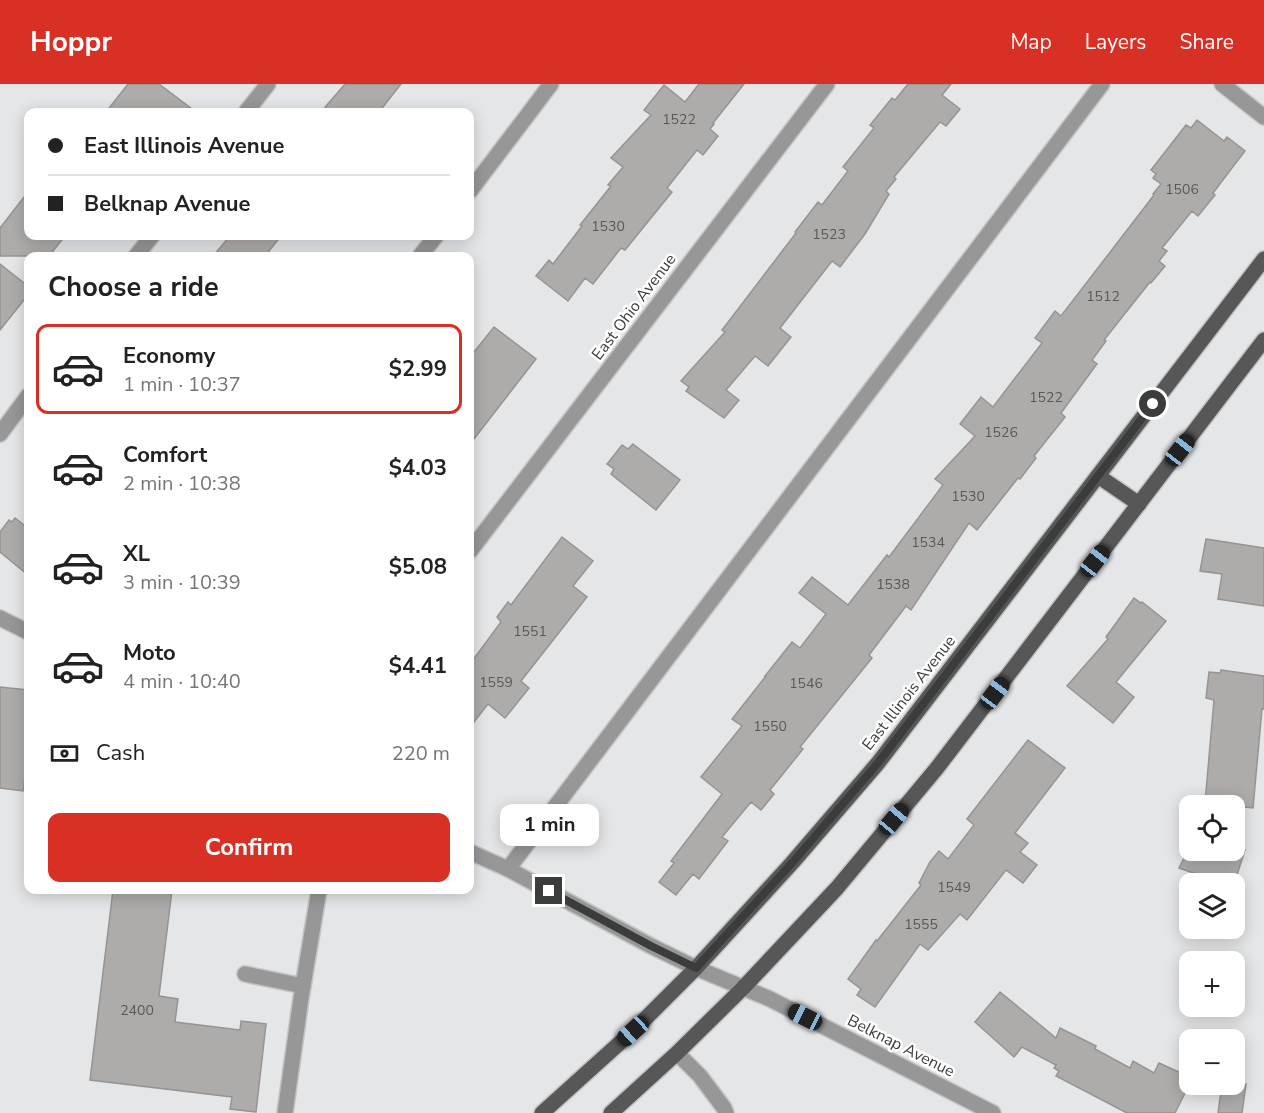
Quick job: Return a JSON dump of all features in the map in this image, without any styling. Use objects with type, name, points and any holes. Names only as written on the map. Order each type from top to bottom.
[{"type":"main road","name":"East Illinois Avenue","points":[[542,1113],[633,1031],[696,968],[792,863],[878,763],[1264,259]]},
{"type":"main road","points":[[611,1113],[677,1053],[743,988],[837,888],[937,768],[1264,340]]},
{"type":"main road","points":[[1098,476],[1139,504]]},
{"type":"street","points":[[249,108],[268,84]]},
{"type":"street","points":[[474,186],[551,84]]},
{"type":"street","name":"East Ohio Avenue","points":[[474,546],[827,84]]},
{"type":"street","points":[[508,869],[1102,84]]},
{"type":"street","points":[[1222,84],[1264,117]]},
{"type":"street","points":[[139,252],[149,240]]},
{"type":"street","points":[[423,252],[433,240]]},
{"type":"street","points":[[0,434],[24,401]]},
{"type":"street","points":[[0,618],[24,630]]},
{"type":"street","name":"Belknap Avenue","points":[[474,854],[508,869],[651,946],[777,1003],[993,1113]]},
{"type":"street","points":[[285,1113],[318,894]]},
{"type":"street","points":[[245,974],[303,986]]},
{"type":"street","points":[[677,1053],[700,1076],[726,1113]]},
{"type":"building","points":[[128,84],[159,84],[191,108],[109,108]]},
{"type":"building","points":[[345,84],[401,84],[382,108],[324,108]]},
{"type":"building","points":[[699,84],[744,84],[713,123],[710,129],[718,136],[703,155],[697,150],[667,188],[672,192],[625,250],[621,248],[593,284],[585,278],[568,301],[536,276],[549,260],[553,264],[611,186],[608,185],[623,167],[611,158],[651,115],[644,110],[664,85],[685,102]]},
{"type":"building","points":[[908,84],[951,84],[942,95],[960,109],[946,126],[940,122],[894,177],[896,179],[886,191],[889,194],[865,234],[840,267],[832,261],[780,328],[791,337],[768,366],[755,356],[726,390],[739,400],[724,418],[686,391],[689,387],[681,381],[725,332],[722,330],[818,202],[822,205],[848,171],[843,167],[874,128],[870,125],[892,98],[895,100]]},
{"type":"building","points":[[1197,120],[1224,141],[1227,137],[1245,151],[1198,216],[1192,211],[1162,248],[1167,251],[1159,261],[1165,266],[1104,340],[1106,341],[1092,360],[1097,364],[1061,413],[1065,417],[1034,456],[1036,458],[1020,479],[1018,478],[977,530],[969,523],[911,610],[906,606],[869,655],[872,658],[800,747],[803,749],[770,790],[774,794],[761,810],[751,802],[722,837],[728,841],[699,879],[693,874],[676,895],[659,882],[674,863],[671,861],[722,794],[701,777],[742,726],[732,719],[792,642],[800,648],[826,614],[799,593],[812,577],[848,605],[887,555],[889,557],[943,485],[935,479],[975,436],[960,424],[981,397],[993,407],[1042,343],[1035,338],[1055,311],[1061,316],[1154,195],[1161,184],[1153,178],[1156,174],[1151,170],[1186,125],[1191,128]]},
{"type":"building","points":[[24,197],[24,240],[62,240],[52,252],[24,252],[24,256],[0,256],[0,228]]},
{"type":"building","points":[[227,240],[278,240],[268,252],[216,252]]},
{"type":"building","points":[[0,264],[24,283],[24,300],[0,330]]},
{"type":"building","points":[[494,327],[536,359],[474,439],[474,352]]},
{"type":"building","points":[[633,444],[680,480],[656,510],[611,474],[614,469],[607,464],[622,445],[628,449]]},
{"type":"building","points":[[15,518],[24,525],[24,572],[0,552],[0,532],[9,520],[12,522]]},
{"type":"building","points":[[562,537],[593,561],[573,586],[587,597],[521,681],[529,688],[505,718],[488,704],[474,722],[474,659],[501,622],[497,617],[508,602],[511,605]]},
{"type":"building","points":[[1206,539],[1264,548],[1264,606],[1218,599],[1222,574],[1200,571]]},
{"type":"building","points":[[1134,598],[1166,621],[1116,682],[1134,697],[1113,723],[1067,686],[1108,639],[1106,637]]},
{"type":"building","points":[[1221,670],[1264,676],[1264,709],[1262,709],[1253,808],[1245,807],[1245,795],[1206,795],[1214,700],[1206,698],[1209,672],[1220,673]]},
{"type":"building","points":[[0,687],[24,690],[23,791],[0,788]]},
{"type":"building","points":[[1028,740],[1065,768],[1015,833],[1028,843],[1020,852],[1037,865],[1023,883],[1006,870],[967,920],[960,914],[928,950],[920,944],[875,1007],[857,995],[861,989],[848,979],[876,940],[921,885],[919,883],[930,862],[939,851],[948,859],[974,825],[967,819]]},
{"type":"building","points":[[1182,861],[1241,861],[1238,873],[1193,873],[1179,868]]},
{"type":"building","points":[[113,894],[172,894],[159,996],[178,999],[175,1022],[240,1030],[241,1021],[266,1024],[256,1112],[230,1109],[232,1097],[90,1080]]},
{"type":"building","points":[[1000,992],[1056,1038],[1060,1028],[1096,1046],[1095,1049],[1130,1068],[1133,1061],[1154,1073],[1159,1063],[1179,1072],[1179,1095],[1184,1095],[1175,1113],[1127,1113],[1056,1076],[1059,1071],[1054,1068],[1056,1065],[1022,1047],[1014,1057],[975,1022]]},
{"type":"building","points":[[1220,1095],[1244,1095],[1242,1113],[1218,1113]]},
{"type":"route","points":[[549,891],[696,968],[792,863],[878,763],[1153,404]]}]
